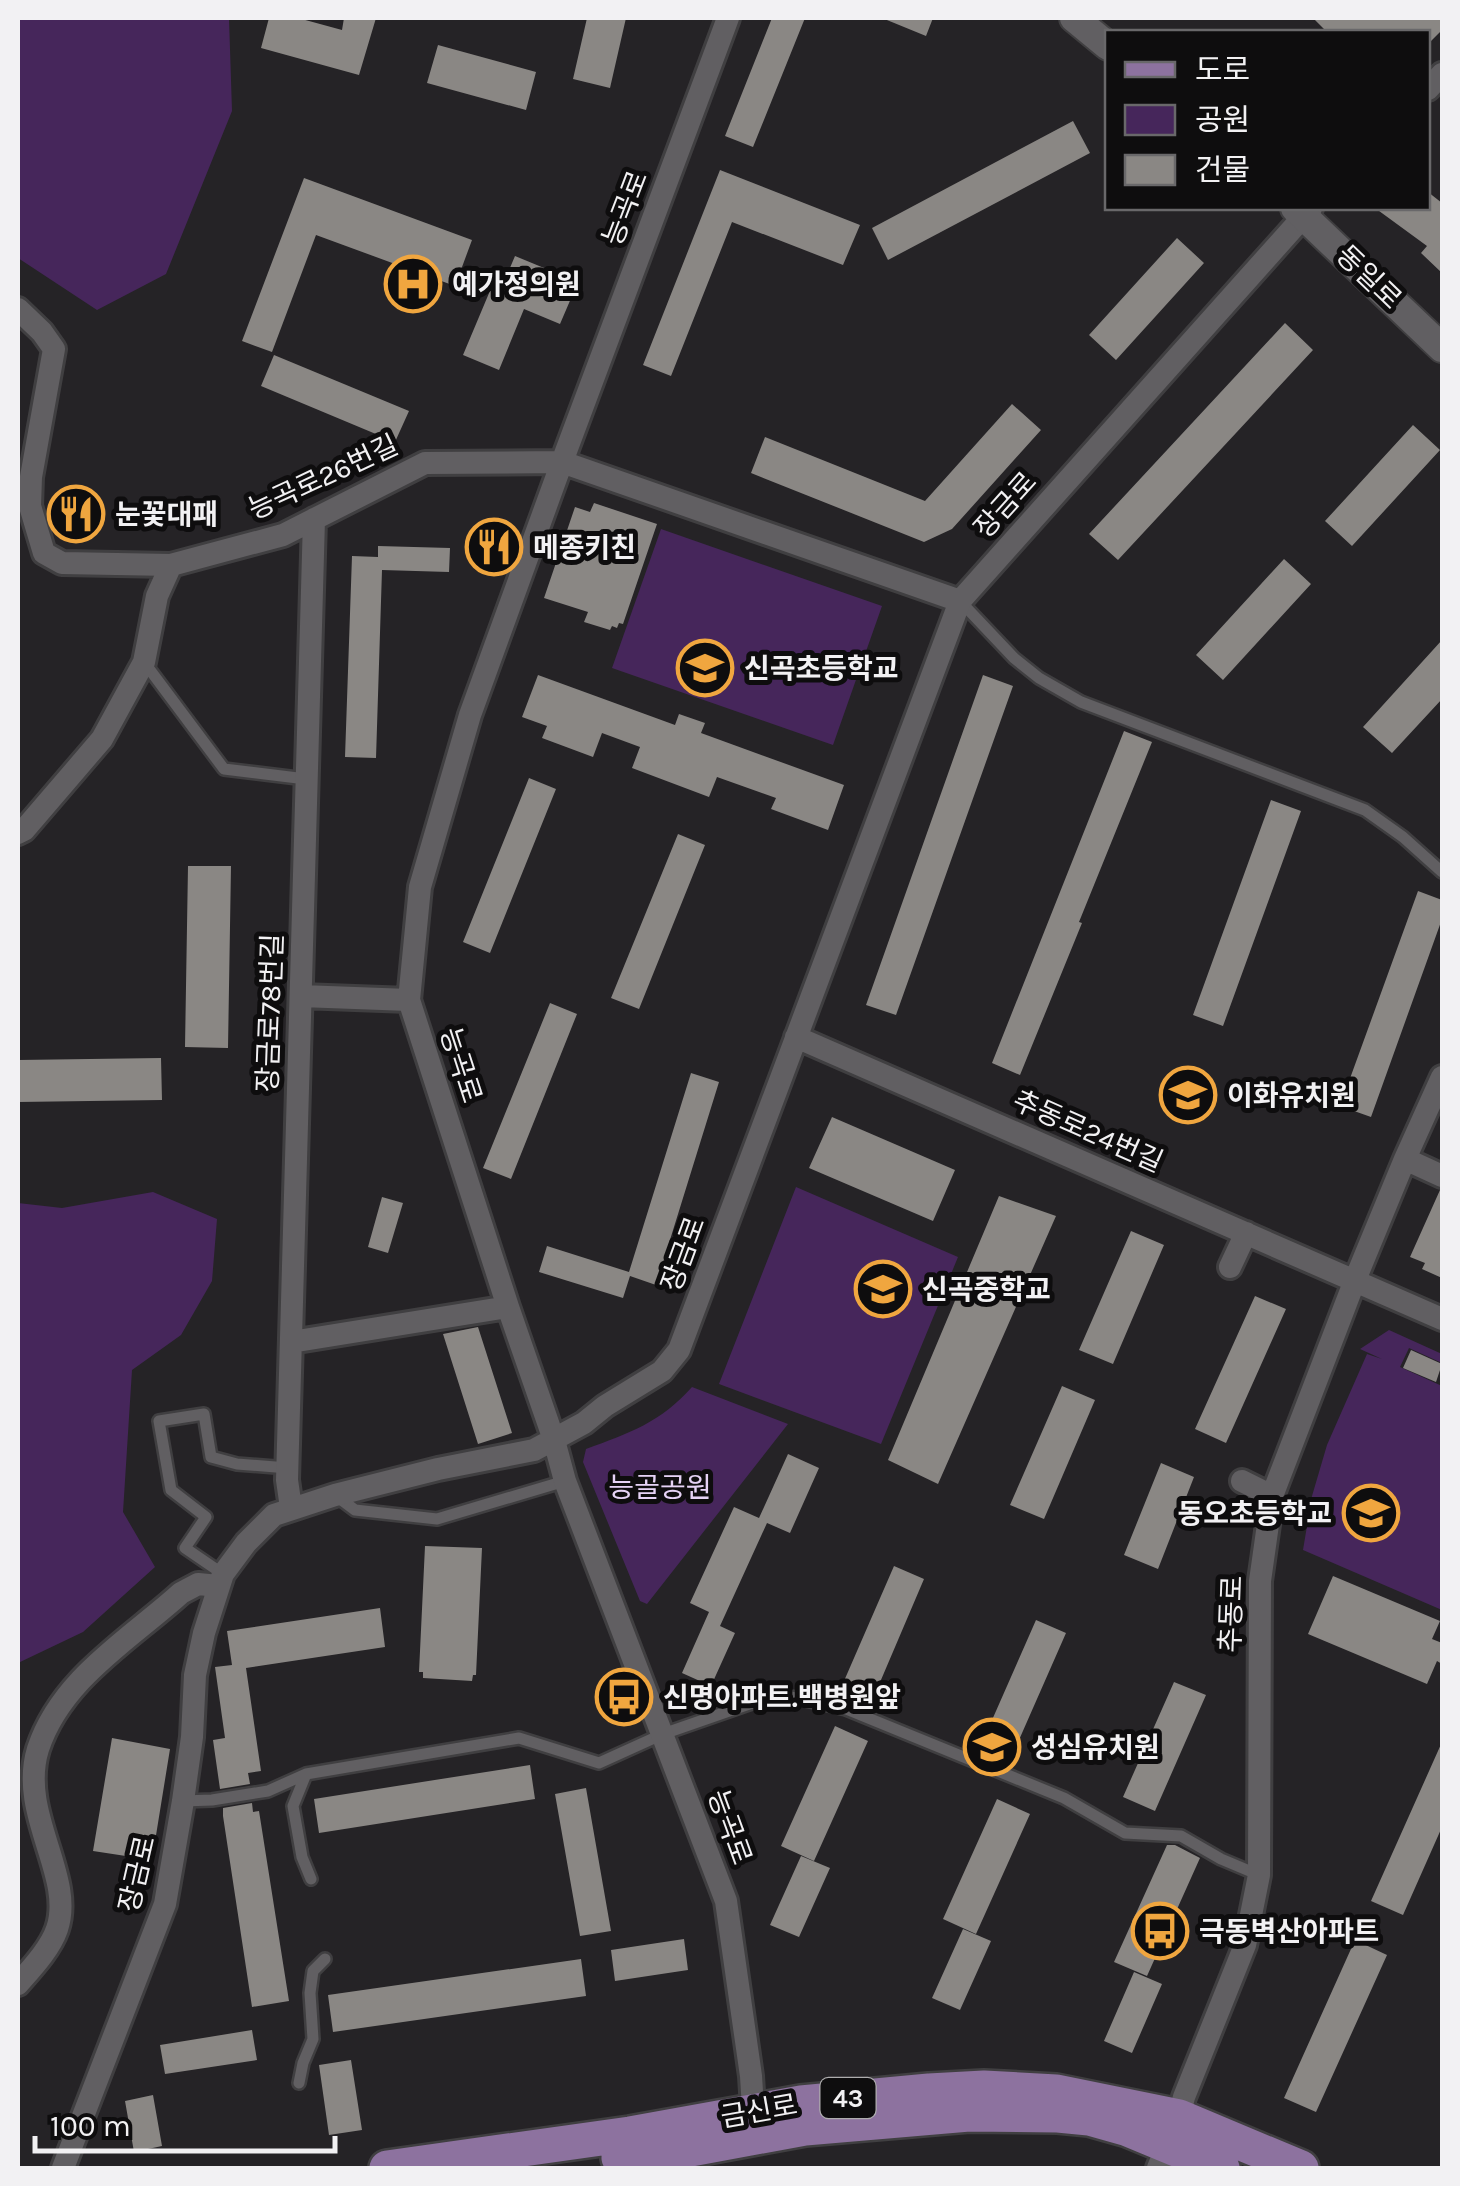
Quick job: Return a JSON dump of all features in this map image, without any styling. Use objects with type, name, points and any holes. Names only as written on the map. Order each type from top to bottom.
[{"type":"main road","name":"금신로","points":[[387,2168],[630,2134],[754,2124],[805,2128],[970,2114],[1089,2118],[1168,2144],[1222,2168]]},
{"type":"main road","name":"금신로","points":[[544,2168],[678,2160],[754,2124]]},
{"type":"main road","name":"금신로","points":[[1168,2144],[1302,2168]]},
{"type":"street","name":"능곡로","points":[[728,18],[470,715],[420,887],[409,1000],[554,1440],[564,1481],[726,1901],[751,2076],[754,2124]]},
{"type":"street","points":[[1074,18],[1105,44]]},
{"type":"street","name":"동일로","points":[[1304,210],[1442,348]]},
{"type":"street","name":"장금로","points":[[63,2168],[165,1904],[192,1736],[195,1674],[220,1580],[274,1515],[438,1469],[534,1450],[662,1372],[679,1350],[960,601],[1304,210]]},
{"type":"street","name":"능곡로26번길","points":[[18,308],[54,349],[30,506],[44,553],[62,564],[170,565],[283,535],[425,463],[562,462],[960,601]]},
{"type":"street","name":"장금로78번길","points":[[292,1508],[288,1468],[314,519]]},
{"type":"street","points":[[132,565],[155,576],[157,596]]},
{"type":"street","points":[[18,833],[102,739],[144,662],[157,596],[170,565]]},
{"type":"street","points":[[300,996],[409,1000]]},
{"type":"street","name":"추동로24번길","points":[[796,1036],[1442,1319]]},
{"type":"street","name":"추동로","points":[[1168,2144],[1245,1945],[1259,1875],[1260,1582],[1272,1496],[1355,1280],[1442,1077]]},
{"type":"street","points":[[1405,1159],[1442,1176]]},
{"type":"street","points":[[1230,1267],[1246,1233]]},
{"type":"street","points":[[291,1342],[508,1307]]},
{"type":"street","points":[[1242,1481],[1272,1496]]},
{"type":"street","points":[[18,1984],[46,1950],[57,1930],[62,1906],[35,1804],[33,1781],[38,1750],[56,1710],[79,1679],[181,1593],[198,1584],[220,1580]]},
{"type":"lane","points":[[960,601],[1014,658],[1080,702],[1365,810],[1442,872]]},
{"type":"lane","points":[[144,662],[224,770],[306,779]]},
{"type":"lane","points":[[220,1580],[185,1548],[206,1516],[171,1490],[159,1421],[204,1414],[211,1457],[237,1464],[288,1468]]},
{"type":"lane","points":[[335,1495],[355,1510],[437,1519],[564,1481]]},
{"type":"lane","points":[[183,1801],[268,1791],[306,1774],[519,1738],[599,1763],[663,1734],[778,1694],[846,1709],[1064,1798],[1125,1832],[1180,1836],[1259,1875]]},
{"type":"lane","points":[[306,1774],[293,1806],[302,1856],[312,1880]]},
{"type":"lane","points":[[299,2083],[313,2039],[313,1970],[325,1959]]},
{"type":"green space","points":[[18,18],[229,18],[232,111],[166,274],[97,310],[18,258]]},
{"type":"green space","points":[[661,529],[882,606],[833,745],[612,668]]},
{"type":"green space","points":[[796,1187],[958,1257],[881,1444],[719,1384]]},
{"type":"green space","points":[[153,1192],[217,1219],[212,1281],[181,1335],[132,1370],[123,1512],[155,1567],[83,1632],[18,1663],[18,1203],[62,1208]]},
{"type":"green space","points":[[1389,1330],[1442,1354],[1442,1363],[1409,1348],[1400,1367],[1442,1386],[1442,1610],[1303,1550],[1312,1496],[1327,1445],[1367,1354],[1382,1359],[1360,1349]]},
{"type":"green space","name":"능골공원","points":[[692,1387],[788,1424],[647,1604],[640,1601],[583,1462],[586,1449],[656,1418]]},
{"type":"building","points":[[269,18],[298,18],[342,30],[344,18],[376,18],[359,75],[261,48]]},
{"type":"building","points":[[587,18],[626,18],[610,88],[573,79]]},
{"type":"building","points":[[772,18],[805,18],[753,147],[725,136]]},
{"type":"building","points":[[882,18],[933,18],[926,36]]},
{"type":"building","points":[[1313,18],[1442,18],[1442,30],[1430,42],[1430,30],[1325,30]]},
{"type":"building","points":[[438,45],[536,72],[526,110],[427,83]]},
{"type":"building","points":[[1073,121],[1090,153],[888,260],[872,228]]},
{"type":"building","points":[[720,170],[860,225],[843,265],[732,222],[671,376],[643,365]]},
{"type":"building","points":[[304,178],[472,240],[455,286],[316,235],[272,352],[242,341]]},
{"type":"building","points":[[1430,194],[1442,203],[1442,273],[1421,253],[1427,246],[1378,210],[1430,210]]},
{"type":"building","points":[[1177,238],[1204,263],[1116,360],[1089,335]]},
{"type":"building","points":[[515,256],[578,282],[560,324],[524,309],[499,370],[463,355],[492,286],[501,289]]},
{"type":"building","points":[[1285,323],[1313,350],[1118,560],[1089,534]]},
{"type":"building","points":[[274,355],[409,411],[395,442],[261,386]]},
{"type":"building","points":[[1012,404],[1041,430],[952,529],[924,542],[751,473],[765,437],[925,501]]},
{"type":"building","points":[[1413,425],[1440,450],[1352,546],[1325,521]]},
{"type":"building","points":[[594,503],[657,524],[623,624],[610,630],[584,622],[588,612],[544,598],[575,507],[590,512]]},
{"type":"building","points":[[378,546],[450,548],[449,572],[382,570],[376,758],[345,757],[352,556],[378,557]]},
{"type":"building","points":[[1284,559],[1311,584],[1223,680],[1196,655]]},
{"type":"building","points":[[1442,640],[1442,699],[1392,753],[1363,727]]},
{"type":"building","points":[[538,675],[675,725],[679,714],[705,723],[701,733],[844,785],[828,830],[771,809],[776,798],[717,777],[709,797],[632,768],[640,747],[602,733],[593,757],[542,738],[547,726],[522,717]]},
{"type":"building","points":[[983,675],[1013,686],[896,1015],[866,1005]]},
{"type":"building","points":[[1124,731],[1152,742],[1020,1075],[992,1063]]},
{"type":"building","points":[[529,778],[556,789],[490,953],[463,942]]},
{"type":"building","points":[[1271,800],[1301,811],[1223,1026],[1193,1015]]},
{"type":"building","points":[[678,834],[705,845],[639,1009],[611,998]]},
{"type":"building","points":[[188,866],[231,866],[228,1048],[185,1047]]},
{"type":"building","points":[[1418,891],[1442,900],[1442,919],[1371,1117],[1340,1106]]},
{"type":"building","points":[[550,1003],[577,1014],[511,1179],[483,1168]]},
{"type":"building","points":[[161,1058],[162,1100],[18,1102],[18,1060]]},
{"type":"building","points":[[691,1073],[719,1082],[656,1285],[630,1276],[623,1298],[539,1272],[547,1246],[629,1272]]},
{"type":"building","points":[[832,1117],[955,1170],[933,1221],[809,1168]]},
{"type":"building","points":[[1440,1190],[1442,1278],[1422,1269],[1425,1263],[1410,1257]]},
{"type":"building","points":[[999,1196],[1056,1216],[938,1484],[888,1460]]},
{"type":"building","points":[[382,1197],[403,1203],[388,1253],[368,1247]]},
{"type":"building","points":[[1131,1231],[1164,1245],[1113,1364],[1079,1350]]},
{"type":"building","points":[[1255,1296],[1286,1309],[1226,1443],[1195,1429]]},
{"type":"building","points":[[478,1327],[512,1433],[478,1444],[443,1334]]},
{"type":"building","points":[[1411,1350],[1442,1364],[1436,1382],[1403,1368]]},
{"type":"building","points":[[1062,1386],[1095,1400],[1044,1519],[1010,1505]]},
{"type":"building","points":[[788,1454],[819,1468],[790,1533],[767,1523],[720,1626],[735,1633],[711,1686],[682,1673],[709,1612],[690,1603],[734,1507],[759,1518]]},
{"type":"building","points":[[1161,1463],[1194,1477],[1158,1569],[1124,1555]]},
{"type":"building","points":[[425,1546],[482,1548],[476,1675],[472,1681],[423,1678],[423,1672],[419,1672]]},
{"type":"building","points":[[894,1566],[924,1579],[875,1694],[844,1681]]},
{"type":"building","points":[[1333,1576],[1440,1621],[1432,1639],[1442,1643],[1442,1664],[1437,1661],[1427,1684],[1308,1634]]},
{"type":"building","points":[[380,1608],[385,1647],[246,1668],[261,1771],[248,1773],[250,1784],[220,1789],[213,1740],[225,1738],[215,1667],[232,1665],[227,1631]]},
{"type":"building","points":[[1036,1620],[1066,1633],[1015,1749],[985,1736]]},
{"type":"building","points":[[1174,1682],[1206,1695],[1155,1811],[1123,1797]]},
{"type":"building","points":[[835,1726],[868,1741],[814,1861],[781,1846]]},
{"type":"building","points":[[112,1738],[170,1749],[152,1860],[93,1851]]},
{"type":"building","points":[[1442,1742],[1442,1827],[1403,1915],[1371,1901]]},
{"type":"building","points":[[530,1765],[535,1799],[319,1833],[314,1799]]},
{"type":"building","points":[[586,1788],[611,1931],[580,1936],[555,1794]]},
{"type":"building","points":[[997,1799],[1030,1814],[976,1934],[943,1919]]},
{"type":"building","points":[[252,1803],[253,1812],[259,1811],[289,2001],[252,2007],[223,1808]]},
{"type":"building","points":[[1167,1845],[1200,1858],[1147,1976],[1114,1962]]},
{"type":"building","points":[[801,1856],[830,1868],[799,1937],[770,1925]]},
{"type":"building","points":[[963,1929],[991,1941],[960,2010],[932,1998]]},
{"type":"building","points":[[684,1939],[688,1970],[615,1981],[611,1950]]},
{"type":"building","points":[[1355,1940],[1387,1955],[1316,2112],[1284,2098]]},
{"type":"building","points":[[581,1959],[586,1996],[333,2032],[328,1995]]},
{"type":"building","points":[[1134,1972],[1162,1984],[1132,2053],[1104,2041]]},
{"type":"building","points":[[252,2030],[257,2060],[165,2074],[160,2045]]},
{"type":"building","points":[[351,2060],[362,2130],[329,2135],[319,2065]]},
{"type":"building","points":[[153,2095],[162,2146],[134,2152],[125,2101]]},
{"type":"place","name":"예가정의원","points":[[413,284]]},
{"type":"place","name":"눈꽃대패","points":[[76,514]]},
{"type":"place","name":"메종키친","points":[[494,547]]},
{"type":"place","name":"신곡초등학교","points":[[705,668]]},
{"type":"place","name":"이화유치원","points":[[1188,1095]]},
{"type":"place","name":"신곡중학교","points":[[883,1289]]},
{"type":"place","name":"동오초등학교","points":[[1371,1513]]},
{"type":"place","name":"신명아파트.백병원앞","points":[[624,1697]]},
{"type":"place","name":"성심유치원","points":[[992,1747]]},
{"type":"place","name":"극동벽산아파트","points":[[1160,1931]]}]
